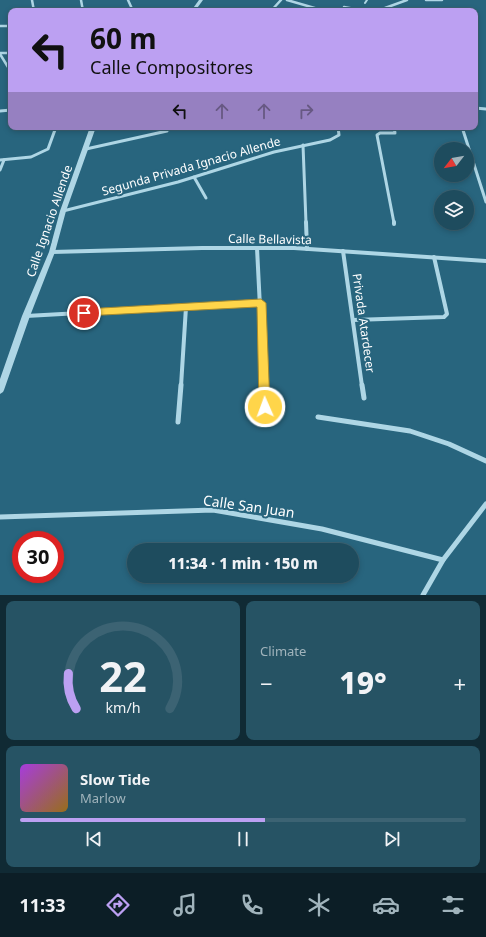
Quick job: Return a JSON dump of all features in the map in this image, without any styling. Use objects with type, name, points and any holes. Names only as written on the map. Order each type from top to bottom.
[{"type":"street","points":[[274,8],[281,0]]},
{"type":"street","points":[[287,0],[315,8]]},
{"type":"street","points":[[385,8],[407,0]]},
{"type":"street","points":[[426,0],[442,0]]},
{"type":"street","points":[[344,7],[350,8]]},
{"type":"street","points":[[0,53],[8,67]]},
{"type":"street","points":[[0,170],[2,160],[31,157],[48,150],[55,130]]},
{"type":"street","name":"Calle Ignacio Allende","points":[[0,390],[26,316],[52,252],[63,211],[92,130]]},
{"type":"street","name":"Segunda Privada Ignacio Allende","points":[[63,211],[194,177],[274,152],[336,138],[339,135],[338,130]]},
{"type":"street","points":[[394,130],[395,133],[380,133],[377,135],[394,224]]},
{"type":"street","points":[[463,130],[486,202]]},
{"type":"street","points":[[86,149],[167,131]]},
{"type":"street","points":[[303,145],[307,249]]},
{"type":"street","points":[[194,177],[206,198]]},
{"type":"street","name":"Calle Bellavista","points":[[52,252],[202,248],[307,249],[486,261]]},
{"type":"street","points":[[257,248],[261,303],[265,407]]},
{"type":"street","name":"Privada Atardecer","points":[[343,251],[364,398]]},
{"type":"street","points":[[353,320],[444,317],[447,314],[434,257]]},
{"type":"street","points":[[26,316],[261,303]]},
{"type":"street","points":[[178,422],[186,307]]},
{"type":"street","points":[[318,417],[410,431],[449,444],[486,461]]},
{"type":"street","points":[[423,595],[443,560],[486,504]]},
{"type":"street","name":"Calle San Juan","points":[[0,517],[213,510],[322,529],[443,560]]},
{"type":"route","points":[[84,313],[261,303],[265,407]]}]
